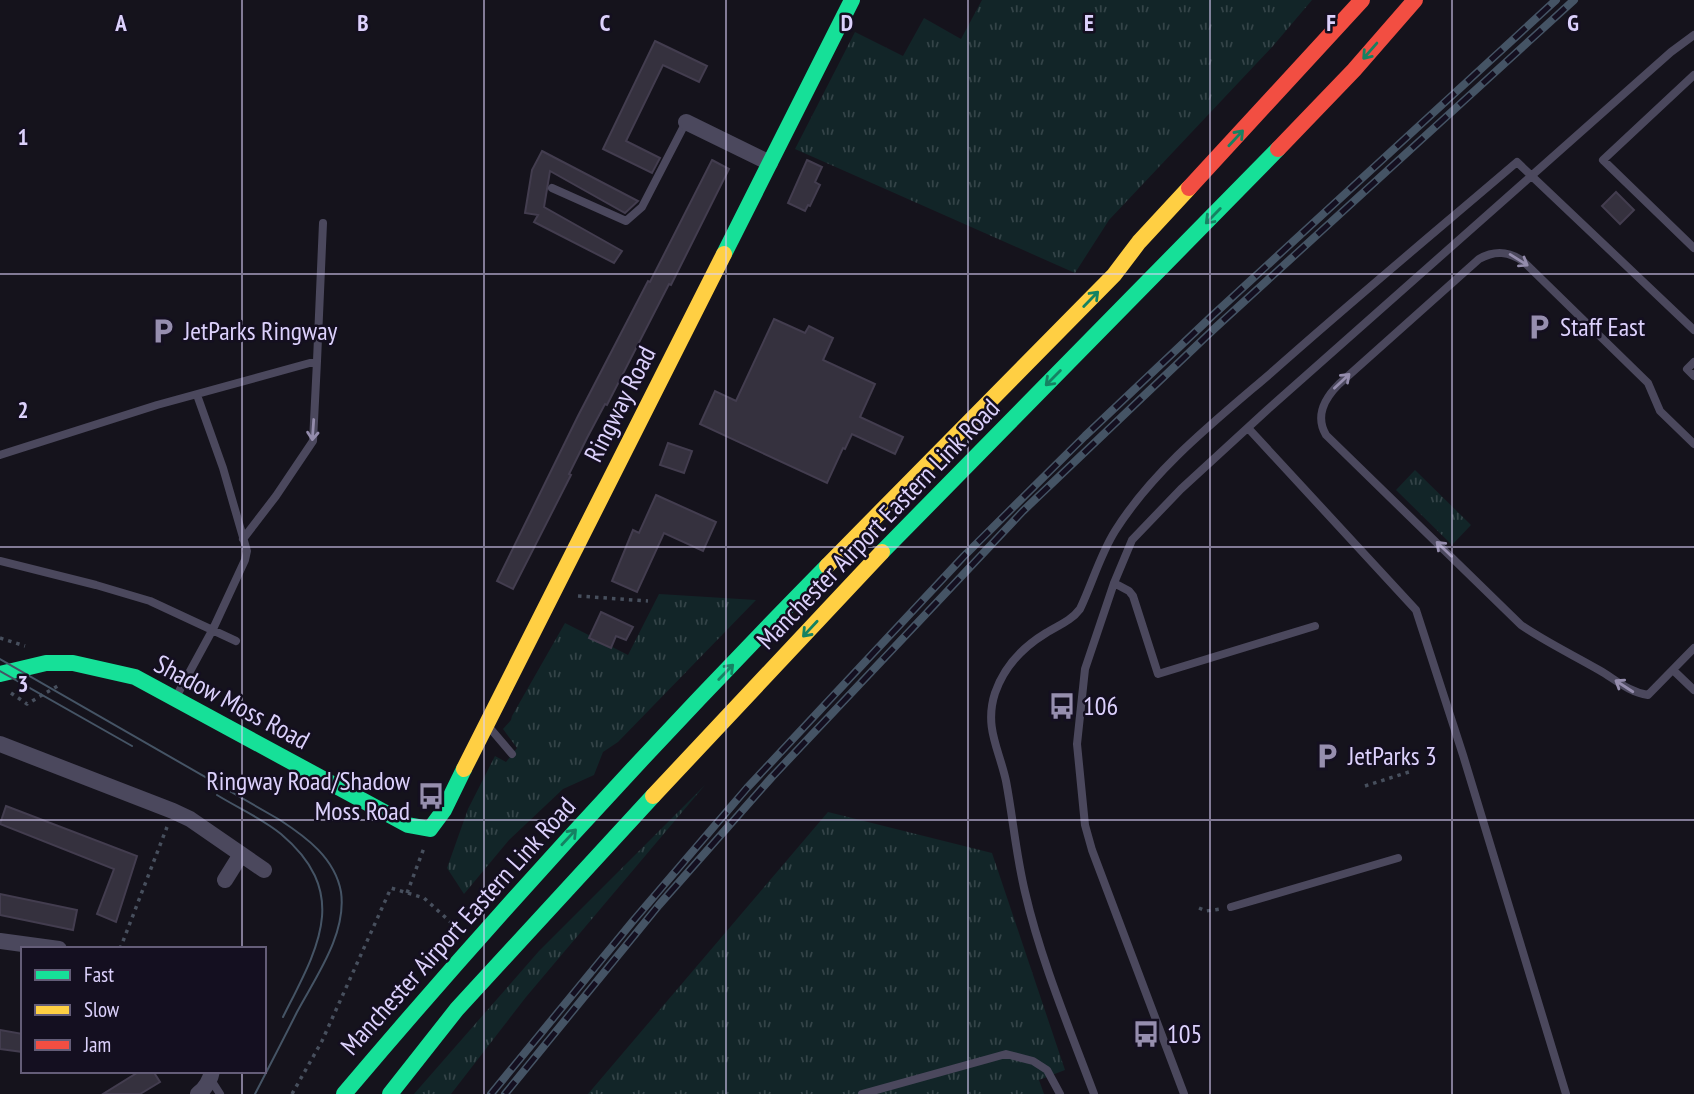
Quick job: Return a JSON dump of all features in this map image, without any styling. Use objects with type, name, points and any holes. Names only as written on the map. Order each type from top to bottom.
[{"type":"main road","name":"Ringway Road","points":[[430,829],[444,810],[852,0]]},
{"type":"main road","name":"Manchester Airport Eastern Link Road","points":[[344,1094],[473,941],[613,789],[1114,275],[1139,242],[1362,0]]},
{"type":"main road","name":"Manchester Airport Eastern Link Road","points":[[390,1094],[457,1009],[853,582],[1174,257],[1354,70],[1415,0]]},
{"type":"main road","name":"Shadow Moss Road","points":[[2,681],[46,663],[73,663],[135,677],[408,825],[430,829]]},
{"type":"street","points":[[686,122],[770,163]]},
{"type":"street","points":[[0,744],[190,819],[264,870]]},
{"type":"street","points":[[225,880],[240,856]]},
{"type":"street","points":[[0,941],[44,947]]},
{"type":"street","points":[[198,1094],[214,1082]]},
{"type":"lane","points":[[1184,1094],[1085,825],[1077,744],[1085,669],[1114,583],[1132,540],[1181,489],[1248,428],[1671,52],[1694,35]]},
{"type":"lane","points":[[1694,75],[1603,160],[1694,248]]},
{"type":"lane","points":[[552,188],[626,221],[642,207],[686,122]]},
{"type":"lane","points":[[1094,1094],[1045,964],[1025,892],[1005,780],[991,734],[991,713],[996,693],[1008,668],[1021,650],[1073,618],[1080,609],[1114,533],[1157,477],[1188,446],[1517,162],[1694,330]]},
{"type":"lane","points":[[243,539],[313,441],[323,223]]},
{"type":"lane","points":[[1694,444],[1660,411],[1648,383],[1524,262],[1503,252],[1491,252],[1479,259],[1339,384],[1329,394],[1321,411],[1320,425],[1326,435],[1521,625],[1635,693],[1648,695],[1694,648]]},
{"type":"lane","points":[[0,455],[157,405],[317,361]]},
{"type":"lane","points":[[1694,362],[1687,369],[1694,376]]},
{"type":"lane","points":[[174,699],[213,629],[247,551],[223,468],[197,395]]},
{"type":"lane","points":[[1248,428],[1416,610],[1566,1094]]},
{"type":"lane","points":[[0,561],[150,601],[236,641]]},
{"type":"lane","points":[[1114,583],[1133,596],[1158,674],[1315,626]]},
{"type":"lane","points":[[1673,670],[1694,690]]},
{"type":"lane","points":[[487,725],[512,754]]},
{"type":"lane","points":[[1231,907],[1398,858]]},
{"type":"lane","points":[[862,1094],[1006,1054],[1033,1061],[1047,1070],[1060,1094]]},
{"type":"path","points":[[578,596],[648,601]]},
{"type":"path","points":[[2,681],[27,704],[71,677],[73,663]]},
{"type":"path","points":[[1364,786],[1412,771]]},
{"type":"path","points":[[121,947],[173,811]]},
{"type":"path","points":[[407,893],[430,829]]},
{"type":"path","points":[[292,1094],[322,1041],[391,888],[424,898],[461,931]]},
{"type":"path","points":[[1199,908],[1214,910]]},
{"type":"green space","points":[[982,0],[1312,0],[1273,46],[1109,220],[1075,273],[795,149],[855,32],[903,56],[924,18],[961,39]]},
{"type":"green space","points":[[1415,470],[1471,525],[1452,545],[1396,490]]},
{"type":"green space","points":[[659,594],[756,600],[618,742],[603,752],[594,775],[563,789],[509,840],[464,894],[447,868],[468,809],[495,756],[506,762],[517,748],[503,729],[511,720],[565,623],[628,655]]},
{"type":"green space","points":[[705,785],[526,997],[451,1094],[414,1094],[539,951]]},
{"type":"green space","points":[[828,812],[992,853],[1065,1070],[1039,1080],[1044,1094],[588,1094]]},
{"type":"building","points":[[655,41],[707,66],[699,82],[663,65],[626,141],[660,158],[652,173],[603,149]]},
{"type":"building","points":[[542,151],[638,201],[625,213],[550,171],[544,207],[622,251],[614,263],[534,222],[538,215],[525,213],[532,170]]},
{"type":"building","points":[[712,160],[729,169],[671,285],[669,284],[607,405],[605,404],[587,438],[513,589],[497,581],[578,416]]},
{"type":"building","points":[[807,160],[822,167],[815,182],[820,185],[805,211],[788,203]]},
{"type":"building","points":[[1616,192],[1634,210],[1620,224],[1602,206]]},
{"type":"building","points":[[774,319],[805,333],[809,326],[833,338],[823,360],[875,384],[860,417],[903,437],[895,454],[852,434],[827,483],[700,424],[715,391],[736,401]]},
{"type":"building","points":[[668,443],[692,451],[684,473],[660,465]]},
{"type":"building","points":[[656,495],[716,522],[703,551],[664,533],[637,592],[612,581],[633,530],[639,533]]},
{"type":"building","points":[[601,612],[633,627],[626,640],[616,636],[611,648],[589,638]]},
{"type":"building","points":[[6,806],[137,856],[116,922],[97,914],[114,869],[0,824]]},
{"type":"building","points":[[0,894],[77,910],[73,930],[0,915]]},
{"type":"building","points":[[0,1030],[21,1034],[21,1052],[0,1049]]},
{"type":"building","points":[[137,1073],[154,1073],[160,1082],[140,1094],[103,1094]]},
{"type":"tram line","points":[[0,659],[280,820],[309,841],[333,869],[341,892],[339,924],[328,955],[266,1073]]},
{"type":"tram line","points":[[0,671],[132,746]]},
{"type":"tram line","points":[[217,795],[281,834],[303,856],[316,878],[322,900],[316,945],[283,1017]]},
{"type":"tram line","points":[[255,1094],[266,1073]]},
{"type":"railway","points":[[491,1094],[747,788],[964,556],[1212,316],[1556,0]]},
{"type":"railway","points":[[505,1094],[659,905],[772,777],[1023,511],[1214,329],[1574,0]]},
{"type":"traffic: fast","points":[[724,254],[852,0]]},
{"type":"traffic: fast","points":[[882,552],[1278,149]]},
{"type":"traffic: fast","points":[[344,1094],[581,826],[827,566]]},
{"type":"traffic: fast","points":[[0,674],[46,663],[73,663],[135,677],[408,825],[430,829],[444,810],[464,769]]},
{"type":"traffic: fast","points":[[390,1094],[457,1009],[653,796]]},
{"type":"traffic: slow","points":[[827,566],[1114,275],[1139,242],[1189,188]]},
{"type":"traffic: slow","points":[[464,769],[724,254]]},
{"type":"traffic: slow","points":[[653,796],[882,552]]},
{"type":"traffic: jam","points":[[1189,188],[1362,0]]},
{"type":"traffic: jam","points":[[1278,149],[1354,70],[1415,0]]},
{"type":"place","name":"Staff East","points":[[1539,327]]},
{"type":"place","name":"JetParks Ringway","points":[[163,331]]},
{"type":"place","name":"106","points":[[1062,706]]},
{"type":"place","name":"JetParks 3","points":[[1327,756]]},
{"type":"place","name":"Ringway Road/Shadow Moss Road","points":[[431,796]]},
{"type":"place","name":"105","points":[[1146,1034]]}]
